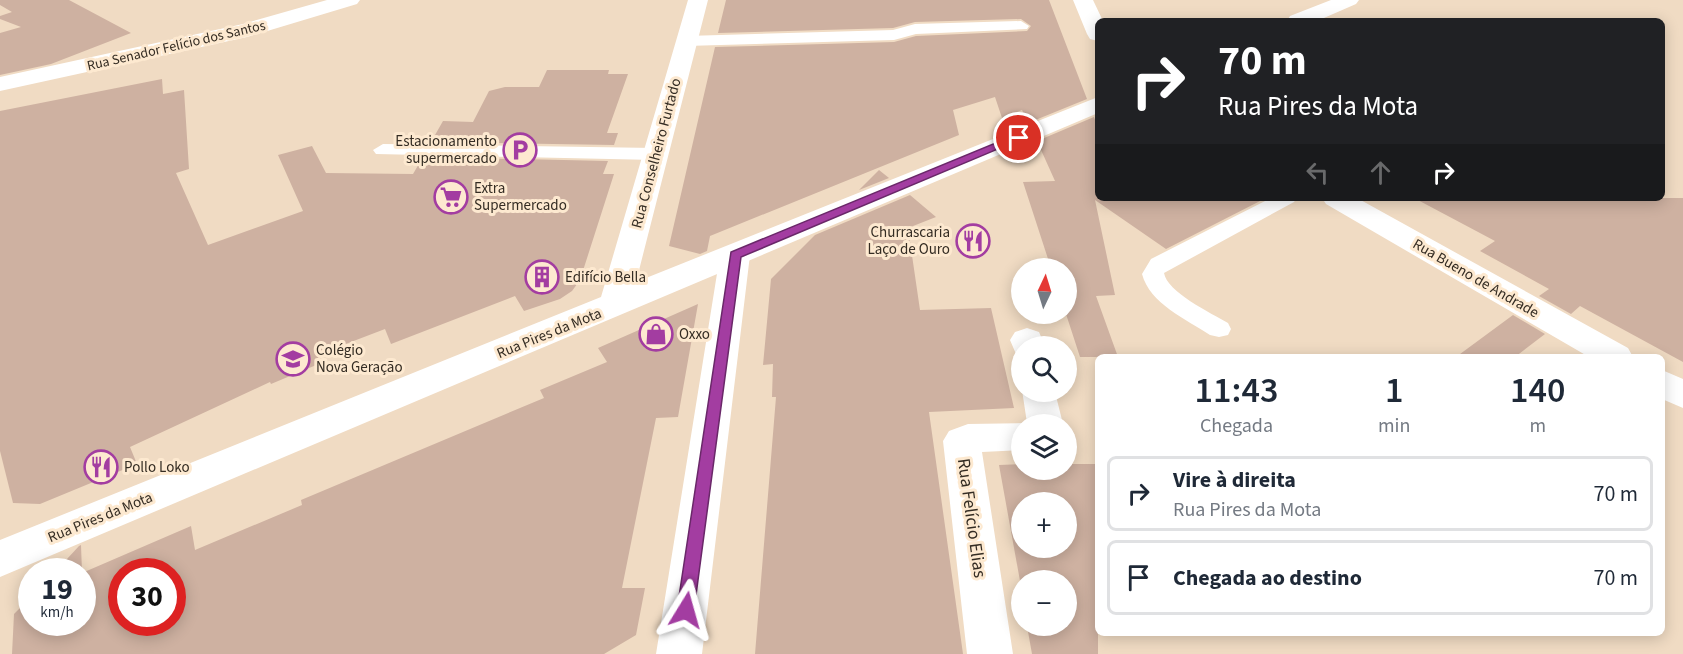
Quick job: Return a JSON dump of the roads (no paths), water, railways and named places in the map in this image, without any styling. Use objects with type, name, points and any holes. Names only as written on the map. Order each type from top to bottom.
[{"type":"street","name":"Rua Senador Felício dos Santos","points":[[0,84],[225,35],[350,0]]},
{"type":"street","name":"Rua Conselheiro Furtado","points":[[614,306],[698,0]]},
{"type":"street","points":[[1083,0],[1095,27]]},
{"type":"street","points":[[1305,18],[1349,0]]},
{"type":"street","name":"Rua Pires da Mota","points":[[0,559],[1095,105]]},
{"type":"street","name":"Rua Bueno de Andrade","points":[[1341,201],[1611,354]]},
{"type":"street","points":[[679,654],[735,255]]},
{"type":"street","points":[[1665,385],[1683,395]]},
{"type":"street","name":"Rua Felício Elias","points":[[990,654],[962,441],[968,438],[1011,436]]},
{"type":"lane","points":[[686,41],[894,35],[915,29],[1022,26]]},
{"type":"lane","points":[[383,150],[656,154]]},
{"type":"lane","points":[[1219,329],[1162,291],[1153,278],[1153,271],[1159,264],[1281,201]]},
{"type":"place","name":"Estacionamento supermercado","points":[[520,150]]},
{"type":"place","name":"Extra Supermercado","points":[[451,197]]},
{"type":"place","name":"Churrascaria Laço de Ouro","points":[[973,241]]},
{"type":"place","name":"Edifício Bella","points":[[542,277]]},
{"type":"place","name":"Oxxo","points":[[656,334]]},
{"type":"place","name":"Colégio Nova Geração","points":[[293,359]]},
{"type":"place","name":"Pollo Loko","points":[[101,467]]}]
